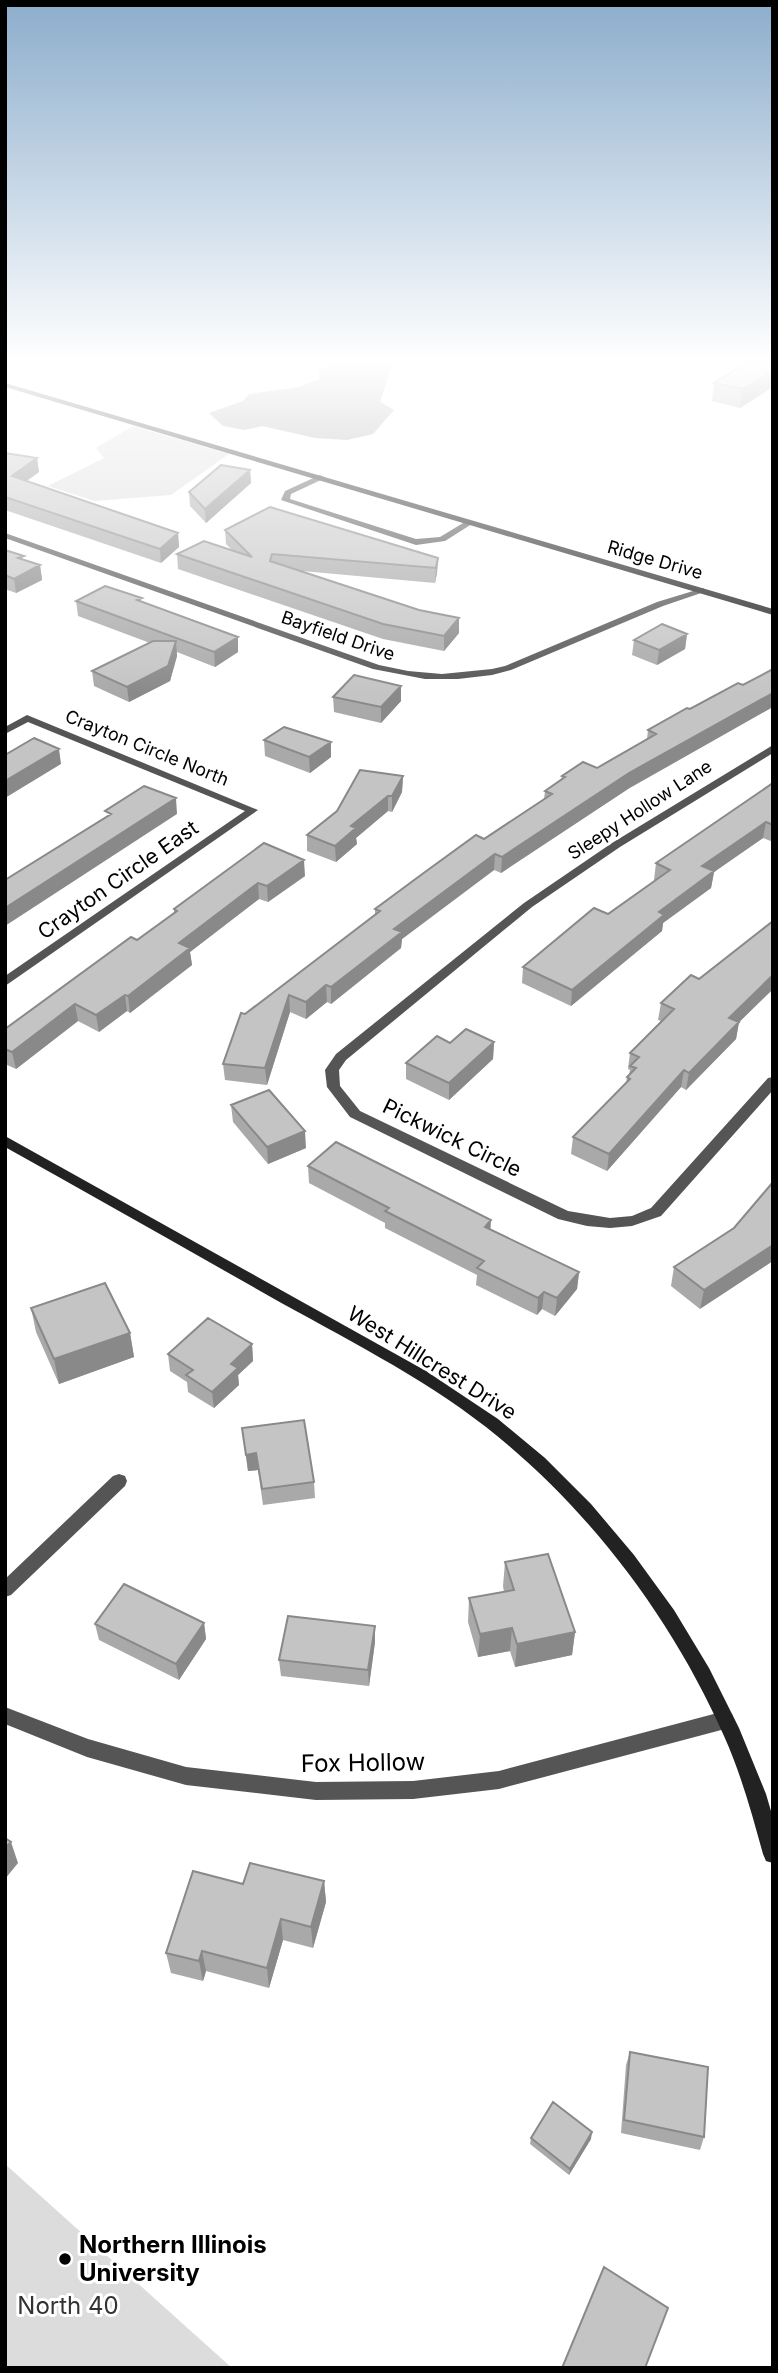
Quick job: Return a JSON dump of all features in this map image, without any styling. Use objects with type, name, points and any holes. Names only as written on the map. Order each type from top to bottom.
[{"type":"street","name":"Ridge Drive","points":[[309,474],[773,612]]},
{"type":"street","points":[[320,477],[288,494],[285,500],[416,542],[442,539],[471,522]]},
{"type":"street","name":"Bayfield Drive","points":[[5,535],[376,667],[415,676],[491,673],[660,604],[704,591]]},
{"type":"street","name":"Crayton Circle North","points":[[5,731],[27,718],[253,810]]},
{"type":"street","name":"Sleepy Hollow Lane","points":[[527,905],[616,845],[773,748]]},
{"type":"street","name":"Crayton Circle East","points":[[5,982],[253,810]]},
{"type":"street","name":"Pickwick Circle","points":[[527,905],[341,1057],[332,1070],[334,1087],[341,1101],[355,1114],[563,1215],[590,1223],[614,1225],[634,1222],[656,1212],[773,1081]]},
{"type":"street","name":"West Hillcrest Drive","points":[[5,1141],[388,1356],[490,1422],[586,1510],[621,1551],[681,1640],[725,1720],[755,1789],[773,1854]]},
{"type":"street","points":[[5,1590],[119,1481]]},
{"type":"street","name":"Fox Hollow","points":[[5,1715],[88,1748],[174,1773],[251,1785],[316,1791],[413,1790],[499,1780],[725,1720]]},
{"type":"green space","points":[[73,474],[201,474],[171,495],[94,501],[48,486]]},
{"type":"green space","name":"North 40","points":[[5,2164],[232,2368],[5,2368]]},
{"type":"building","points":[[5,474],[15,474],[12,476],[178,533],[160,549],[5,497]]},
{"type":"building","points":[[211,474],[246,474],[205,509],[189,492]]},
{"type":"building","points":[[270,507],[438,558],[436,568],[272,554],[270,561],[419,610],[459,618],[444,636],[383,624],[177,554],[204,541],[252,557],[225,530]]},
{"type":"building","points":[[5,550],[24,556],[18,558],[40,565],[14,579],[5,575]]},
{"type":"building","points":[[105,586],[238,637],[214,652],[76,601]]},
{"type":"building","points":[[662,624],[687,634],[659,650],[634,640]]},
{"type":"building","points":[[153,641],[176,641],[168,666],[127,687],[92,671]]},
{"type":"building","points":[[773,669],[773,693],[629,773],[502,857],[495,854],[394,929],[402,932],[331,987],[326,985],[306,1002],[289,995],[265,1068],[223,1064],[241,1013],[245,1014],[380,911],[375,909],[476,835],[484,839],[552,794],[545,791],[583,762],[597,768],[656,734],[648,730],[687,708],[690,709],[738,683],[743,685]]},
{"type":"building","points":[[354,675],[401,686],[381,707],[333,697]]},
{"type":"building","points":[[284,727],[331,742],[309,757],[264,740]]},
{"type":"building","points":[[34,738],[59,749],[5,781],[5,755]]},
{"type":"building","points":[[360,770],[403,776],[392,796],[388,796],[351,826],[356,828],[335,846],[307,835],[337,811]]},
{"type":"building","points":[[773,783],[773,825],[766,822],[702,866],[714,871],[659,912],[664,915],[572,990],[523,967],[594,908],[608,914],[670,870],[656,863]]},
{"type":"building","points":[[144,786],[176,798],[5,908],[5,880],[111,814],[105,811]]},
{"type":"building","points":[[264,843],[304,860],[267,886],[258,883],[179,943],[190,948],[128,996],[125,995],[96,1015],[75,1004],[12,1052],[5,1049],[5,1029],[131,937],[137,940],[177,911],[174,909]]},
{"type":"building","points":[[773,921],[773,975],[729,1018],[739,1022],[689,1073],[684,1070],[609,1154],[573,1137],[630,1079],[627,1077],[636,1068],[630,1066],[639,1057],[630,1053],[674,1009],[661,1003],[691,975],[699,979]]},
{"type":"building","points":[[466,1029],[494,1042],[449,1083],[406,1063],[437,1036],[450,1043]]},
{"type":"building","points":[[269,1090],[305,1131],[267,1147],[231,1105]]},
{"type":"building","points":[[336,1142],[491,1220],[485,1227],[579,1272],[557,1298],[544,1292],[538,1298],[477,1268],[484,1261],[385,1211],[389,1208],[308,1166]]},
{"type":"building","points":[[773,1182],[773,1245],[704,1290],[674,1267],[734,1228]]},
{"type":"building","points":[[105,1283],[130,1333],[54,1359],[31,1308]]},
{"type":"building","points":[[208,1318],[252,1344],[231,1364],[238,1368],[212,1392],[186,1375],[193,1370],[168,1354]]},
{"type":"building","points":[[304,1420],[314,1482],[262,1489],[256,1453],[246,1455],[242,1428]]},
{"type":"building","points":[[548,1554],[575,1632],[517,1644],[512,1628],[480,1634],[469,1598],[514,1590],[505,1562]]},
{"type":"building","points":[[124,1584],[204,1623],[176,1664],[95,1624]]},
{"type":"building","points":[[288,1616],[375,1626],[368,1670],[279,1660]]},
{"type":"building","points":[[250,1863],[324,1881],[311,1927],[281,1919],[267,1968],[202,1951],[199,1961],[166,1953],[193,1871],[243,1884]]},
{"type":"building","points":[[630,2052],[708,2067],[704,2137],[624,2120]]},
{"type":"building","points":[[553,2102],[592,2132],[570,2169],[531,2138]]},
{"type":"building","points":[[604,2267],[668,2308],[645,2368],[562,2368]]},
{"type":"place","name":"Northern Illinois University","points":[[65,2259]]}]
